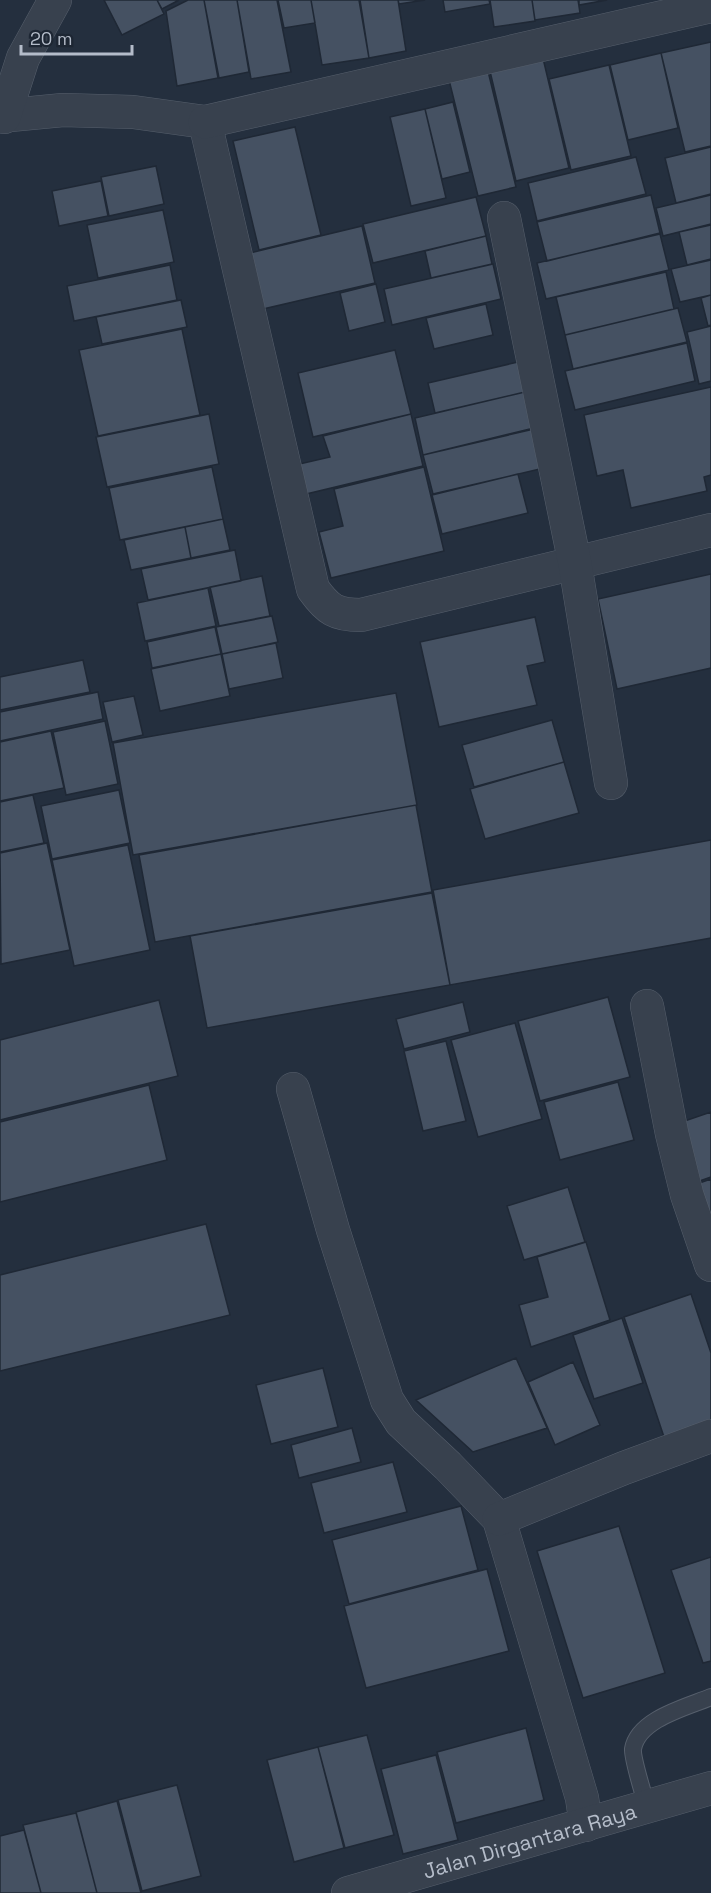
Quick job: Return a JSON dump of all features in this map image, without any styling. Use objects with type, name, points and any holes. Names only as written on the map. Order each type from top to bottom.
[{"type":"street","points":[[55,0],[23,58],[1,117],[63,110],[133,112],[205,122],[711,6]]},
{"type":"street","points":[[205,122],[313,589],[324,605],[344,615],[361,615],[711,530]]},
{"type":"street","points":[[504,218],[575,564],[611,783]]},
{"type":"street","points":[[647,1006],[672,1134],[687,1195],[711,1265]]},
{"type":"street","points":[[293,1089],[333,1230],[387,1400],[401,1422],[499,1519],[582,1798],[586,1825]]},
{"type":"street","points":[[499,1519],[624,1468],[711,1436]]},
{"type":"street","name":"Jalan Dirgantara Raya","points":[[348,1893],[711,1788]]},
{"type":"lane","points":[[647,1807],[633,1750],[639,1735],[657,1719],[711,1697]]},
{"type":"building","points":[[104,0],[157,0],[164,14],[122,35]]},
{"type":"building","points":[[157,0],[179,0],[162,9]]},
{"type":"building","points":[[188,0],[204,0],[218,78],[177,86],[166,11]]},
{"type":"building","points":[[204,0],[237,0],[249,72],[219,78]]},
{"type":"building","points":[[237,0],[277,0],[291,72],[251,79]]},
{"type":"building","points":[[278,0],[311,0],[315,23],[284,28]]},
{"type":"building","points":[[311,0],[359,0],[369,58],[322,65]]},
{"type":"building","points":[[360,0],[398,0],[406,51],[369,58]]},
{"type":"building","points":[[398,0],[425,0],[399,4]]},
{"type":"building","points":[[443,0],[489,0],[490,4],[445,12]]},
{"type":"building","points":[[490,0],[532,0],[535,21],[494,27]]},
{"type":"building","points":[[532,0],[578,0],[580,13],[535,20]]},
{"type":"building","points":[[579,0],[607,0],[579,5]]},
{"type":"building","points":[[711,42],[711,146],[685,152],[661,53]]},
{"type":"building","points":[[661,53],[678,128],[628,140],[610,65]]},
{"type":"building","points":[[542,54],[569,168],[516,181],[489,67]]},
{"type":"building","points":[[609,65],[631,156],[571,170],[549,79]]},
{"type":"building","points":[[487,67],[516,187],[478,196],[448,76]]},
{"type":"building","points":[[453,102],[470,172],[442,179],[425,109]]},
{"type":"building","points":[[425,109],[446,198],[411,206],[390,117]]},
{"type":"building","points":[[295,127],[321,235],[259,250],[233,141]]},
{"type":"building","points":[[711,147],[711,194],[676,203],[665,158]]},
{"type":"building","points":[[636,157],[646,194],[537,221],[528,183]]},
{"type":"building","points":[[156,166],[164,204],[109,216],[101,177]]},
{"type":"building","points":[[101,181],[108,216],[59,226],[52,191]]},
{"type":"building","points":[[651,195],[660,233],[547,261],[537,222]]},
{"type":"building","points":[[711,195],[711,224],[663,236],[656,208]]},
{"type":"building","points":[[476,197],[486,236],[373,263],[363,224]]},
{"type":"building","points":[[163,210],[174,262],[98,278],[87,225]]},
{"type":"building","points":[[711,225],[711,259],[687,265],[679,232]]},
{"type":"building","points":[[362,226],[375,283],[263,309],[250,253]]},
{"type":"building","points":[[660,234],[669,270],[546,299],[537,263]]},
{"type":"building","points":[[486,236],[492,264],[431,278],[425,251]]},
{"type":"building","points":[[711,260],[711,295],[680,302],[671,269]]},
{"type":"building","points":[[493,264],[501,299],[392,325],[384,289]]},
{"type":"building","points":[[170,265],[177,300],[74,321],[67,286]]},
{"type":"building","points":[[666,272],[674,309],[565,335],[556,297]]},
{"type":"building","points":[[376,284],[385,322],[349,331],[340,293]]},
{"type":"building","points":[[711,295],[711,325],[708,326],[701,298]]},
{"type":"building","points":[[181,300],[187,327],[102,344],[96,317]]},
{"type":"building","points":[[486,304],[493,335],[434,349],[426,318]]},
{"type":"building","points":[[678,308],[687,342],[573,369],[565,335]]},
{"type":"building","points":[[711,326],[711,381],[699,384],[687,332]]},
{"type":"building","points":[[182,329],[200,415],[98,436],[79,350]]},
{"type":"building","points":[[687,343],[695,381],[575,410],[565,371]]},
{"type":"building","points":[[395,350],[411,414],[313,437],[298,373]]},
{"type":"building","points":[[518,362],[525,392],[435,413],[428,383]]},
{"type":"building","points":[[711,387],[711,475],[704,477],[707,491],[631,508],[623,470],[597,476],[584,415]]},
{"type":"building","points":[[525,392],[534,428],[423,455],[415,418]]},
{"type":"building","points":[[209,414],[219,464],[107,487],[96,437]]},
{"type":"building","points":[[411,414],[423,466],[302,495],[295,465],[330,457],[323,436]]},
{"type":"building","points":[[534,429],[544,468],[433,494],[423,455]]},
{"type":"building","points":[[212,467],[223,519],[120,540],[109,488]]},
{"type":"building","points":[[424,467],[444,551],[331,578],[319,532],[343,526],[334,489]]},
{"type":"building","points":[[518,474],[528,513],[442,534],[432,495]]},
{"type":"building","points":[[223,519],[230,550],[191,558],[185,527]]},
{"type":"building","points":[[185,527],[191,558],[131,570],[124,540]]},
{"type":"building","points":[[235,550],[241,581],[148,600],[141,569]]},
{"type":"building","points":[[711,574],[711,668],[617,689],[598,599]]},
{"type":"building","points":[[262,576],[270,616],[219,626],[210,587]]},
{"type":"building","points":[[208,588],[216,626],[145,641],[137,603]]},
{"type":"building","points":[[272,616],[278,642],[222,654],[216,627]]},
{"type":"building","points":[[535,617],[545,662],[527,666],[537,705],[439,727],[420,642]]},
{"type":"building","points":[[215,627],[221,654],[152,668],[147,642]]},
{"type":"building","points":[[276,643],[283,678],[229,689],[222,654]]},
{"type":"building","points":[[221,654],[230,696],[160,711],[151,669]]},
{"type":"building","points":[[83,660],[90,692],[0,710],[0,677]]},
{"type":"building","points":[[98,692],[103,719],[0,741],[0,712]]},
{"type":"building","points":[[396,693],[417,805],[133,855],[113,743]]},
{"type":"building","points":[[134,696],[143,735],[112,742],[103,702]]},
{"type":"building","points":[[552,720],[564,762],[474,787],[462,745]]},
{"type":"building","points":[[105,721],[118,784],[66,795],[53,732]]},
{"type":"building","points":[[51,731],[64,788],[0,801],[0,742]]},
{"type":"building","points":[[564,762],[579,813],[485,839],[470,789]]},
{"type":"building","points":[[119,790],[130,843],[52,859],[41,806]]},
{"type":"building","points":[[33,795],[44,843],[0,852],[0,802]]},
{"type":"building","points":[[416,805],[432,892],[155,942],[139,855]]},
{"type":"building","points":[[711,840],[711,938],[450,985],[433,890]]},
{"type":"building","points":[[47,843],[70,950],[1,964],[0,853]]},
{"type":"building","points":[[128,845],[150,950],[74,966],[52,860]]},
{"type":"building","points":[[432,893],[450,985],[207,1028],[190,936]]},
{"type":"building","points":[[608,997],[630,1077],[540,1101],[518,1021]]},
{"type":"building","points":[[159,1000],[178,1076],[0,1120],[0,1040]]},
{"type":"building","points":[[463,1002],[470,1032],[404,1049],[396,1019]]},
{"type":"building","points":[[515,1023],[542,1119],[478,1137],[451,1040]]},
{"type":"building","points":[[446,1041],[466,1121],[423,1131],[404,1051]]},
{"type":"building","points":[[618,1082],[634,1140],[560,1160],[544,1102]]},
{"type":"building","points":[[149,1085],[167,1160],[0,1202],[0,1122]]},
{"type":"building","points":[[711,1112],[711,1177],[694,1183],[673,1125]]},
{"type":"building","points":[[711,1179],[711,1229],[691,1186]]},
{"type":"building","points":[[568,1187],[585,1242],[524,1260],[507,1206]]},
{"type":"building","points":[[206,1224],[230,1315],[0,1371],[0,1275]]},
{"type":"building","points":[[586,1242],[610,1320],[531,1347],[519,1305],[548,1297],[537,1257]]},
{"type":"building","points":[[691,1294],[711,1353],[711,1421],[664,1437],[624,1317]]},
{"type":"building","points":[[622,1318],[643,1383],[594,1399],[573,1335]]},
{"type":"building","points":[[516,1358],[547,1428],[473,1452],[416,1400]]},
{"type":"building","points":[[573,1362],[600,1425],[555,1445],[528,1382]]},
{"type":"building","points":[[323,1368],[338,1427],[271,1444],[256,1385]]},
{"type":"building","points":[[352,1428],[361,1462],[299,1478],[291,1445]]},
{"type":"building","points":[[393,1462],[407,1512],[324,1533],[311,1483]]},
{"type":"building","points":[[461,1506],[478,1570],[349,1604],[332,1540]]},
{"type":"building","points":[[619,1526],[665,1673],[583,1698],[537,1551]]},
{"type":"building","points":[[711,1557],[711,1661],[703,1663],[671,1570]]},
{"type":"building","points":[[487,1569],[509,1651],[366,1688],[344,1606]]},
{"type":"building","points":[[526,1728],[544,1800],[456,1823],[437,1752]]},
{"type":"building","points":[[367,1735],[394,1835],[345,1848],[318,1747]]},
{"type":"building","points":[[318,1747],[344,1848],[294,1862],[267,1760]]},
{"type":"building","points":[[436,1755],[458,1840],[403,1854],[381,1769]]},
{"type":"building","points":[[177,1785],[201,1876],[142,1891],[118,1800]]},
{"type":"building","points":[[117,1801],[141,1893],[97,1893],[76,1812]]},
{"type":"building","points":[[76,1813],[97,1893],[41,1893],[23,1825]]},
{"type":"building","points":[[24,1830],[41,1893],[0,1893],[0,1836]]}]
